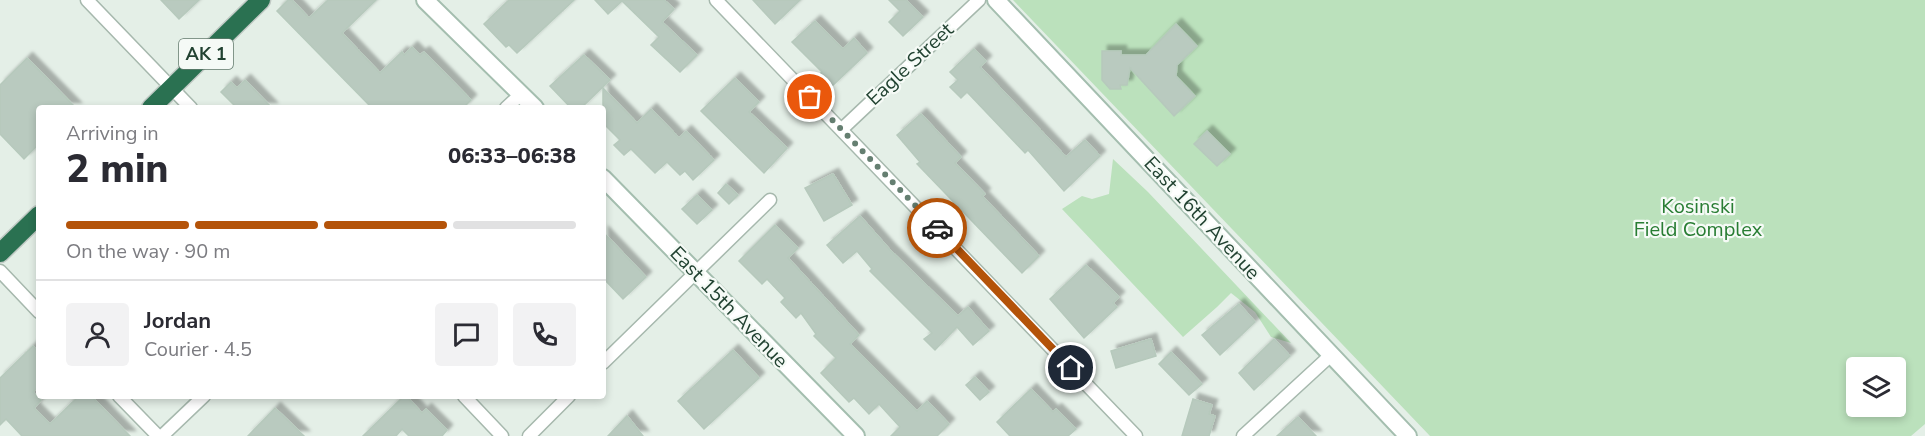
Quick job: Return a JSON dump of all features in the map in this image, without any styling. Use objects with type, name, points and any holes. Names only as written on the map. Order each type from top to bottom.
[{"type":"highway","name":"AK 1","points":[[153,105],[261,0]]},
{"type":"highway","points":[[0,253],[36,218]]},
{"type":"street","points":[[87,0],[188,105]]},
{"type":"street","points":[[716,0],[1136,436]]},
{"type":"street","name":"Eagle Street","points":[[842,129],[979,0]]},
{"type":"street","name":"East 16th Avenue","points":[[996,0],[1408,436]]},
{"type":"street","points":[[427,1],[532,105]]},
{"type":"street","points":[[509,105],[521,94]]},
{"type":"street","name":"East 15th Avenue","points":[[606,181],[856,436]]},
{"type":"street","points":[[606,360],[770,200]]},
{"type":"street","points":[[0,271],[36,309]]},
{"type":"street","points":[[1243,436],[1331,355]]},
{"type":"street","points":[[122,399],[160,436],[201,399]]},
{"type":"street","points":[[467,399],[502,436]]},
{"type":"street","points":[[529,436],[566,399]]},
{"type":"green space","name":"Kosinski Field Complex","points":[[1013,0],[1925,0],[1925,424],[1911,436],[1430,436]]},
{"type":"green space","points":[[1113,159],[1148,192],[1291,343],[1271,337],[1255,312],[1231,293],[1183,337],[1062,209],[1082,196],[1092,199],[1109,194]]},
{"type":"building","points":[[161,0],[199,0],[179,19]]},
{"type":"building","points":[[288,0],[292,0],[309,18],[328,0],[376,0],[342,33],[380,73],[402,52],[404,55],[412,47],[420,55],[424,52],[471,100],[466,105],[369,105],[277,11]]},
{"type":"building","points":[[509,0],[574,0],[517,53],[509,45],[506,47],[484,24]]},
{"type":"building","points":[[595,0],[664,0],[674,9],[662,22],[697,55],[680,72],[651,45],[659,37],[622,1],[608,14]]},
{"type":"building","points":[[753,0],[800,0],[775,24]]},
{"type":"building","points":[[889,0],[906,0],[923,17],[903,36],[889,22],[900,11]]},
{"type":"building","points":[[815,21],[843,49],[854,38],[867,53],[831,87],[818,75],[822,72],[792,42]]},
{"type":"building","points":[[1176,24],[1197,46],[1177,65],[1176,76],[1195,96],[1174,116],[1130,68],[1127,85],[1120,85],[1121,89],[1110,89],[1102,80],[1102,51],[1121,51],[1121,55],[1146,55]]},
{"type":"building","points":[[974,49],[986,61],[980,67],[1066,157],[1085,140],[1100,156],[1064,191],[1028,150],[1025,153],[967,92],[961,98],[950,87],[958,80],[950,72]]},
{"type":"building","points":[[584,55],[610,80],[584,105],[568,105],[550,86]]},
{"type":"building","points":[[27,58],[73,105],[36,105],[36,147],[24,159],[0,134],[0,85]]},
{"type":"building","points":[[735,78],[759,102],[749,112],[787,148],[764,173],[701,111]]},
{"type":"building","points":[[245,80],[269,105],[234,105],[221,92],[231,82],[237,88]]},
{"type":"building","points":[[603,88],[637,123],[651,109],[679,138],[686,131],[714,160],[693,180],[685,171],[680,175],[667,162],[655,173],[631,149],[624,155],[614,145],[620,140],[606,126],[606,105],[603,105]]},
{"type":"building","points":[[921,114],[961,157],[955,163],[985,194],[982,196],[1039,256],[1022,273],[917,164],[920,162],[897,135]]},
{"type":"building","points":[[1207,131],[1230,154],[1217,166],[1194,144]]},
{"type":"building","points":[[833,174],[852,205],[824,221],[805,188]]},
{"type":"building","points":[[726,184],[738,195],[729,204],[718,193]]},
{"type":"building","points":[[697,195],[712,210],[697,224],[682,209]]},
{"type":"building","points":[[860,216],[890,250],[958,316],[968,307],[989,331],[973,345],[957,327],[935,350],[924,339],[932,333],[870,271],[872,269],[857,251],[843,263],[827,245]]},
{"type":"building","points":[[775,225],[798,248],[788,258],[859,335],[850,344],[917,411],[927,401],[949,424],[937,436],[891,436],[900,427],[879,404],[869,414],[854,398],[849,402],[821,373],[836,358],[814,336],[816,334],[801,313],[796,318],[781,302],[785,298],[767,279],[762,284],[739,261]]},
{"type":"building","points":[[606,235],[646,277],[623,299],[606,281]]},
{"type":"building","points":[[1086,265],[1119,297],[1113,303],[1117,307],[1084,338],[1050,299]]},
{"type":"building","points":[[1239,304],[1255,322],[1220,355],[1202,335]]},
{"type":"building","points":[[1151,339],[1156,356],[1116,368],[1111,351]]},
{"type":"building","points":[[1274,339],[1290,356],[1254,390],[1239,373]]},
{"type":"building","points":[[33,346],[36,349],[36,389],[33,392],[36,399],[41,400],[34,408],[50,424],[76,399],[94,399],[130,436],[22,436],[6,419],[0,425],[0,378]]},
{"type":"building","points":[[733,350],[759,378],[704,429],[678,401]]},
{"type":"building","points":[[1171,352],[1202,384],[1189,395],[1159,364]]},
{"type":"building","points":[[975,377],[989,392],[980,400],[966,385]]},
{"type":"building","points":[[1031,389],[1053,412],[1056,409],[1076,429],[1068,436],[1010,436],[997,422]]},
{"type":"building","points":[[401,399],[409,399],[422,413],[426,409],[447,430],[442,436],[409,436],[402,429],[396,436],[363,436]]},
{"type":"building","points":[[1193,399],[1212,405],[1209,414],[1215,416],[1209,436],[1182,436]]},
{"type":"building","points":[[275,408],[304,436],[248,436]]},
{"type":"building","points":[[627,416],[643,436],[608,436]]},
{"type":"building","points":[[1298,417],[1316,436],[1277,436]]},
{"type":"way so far","points":[[810,97],[937,228]]},
{"type":"route","points":[[937,228],[1071,368]]}]
